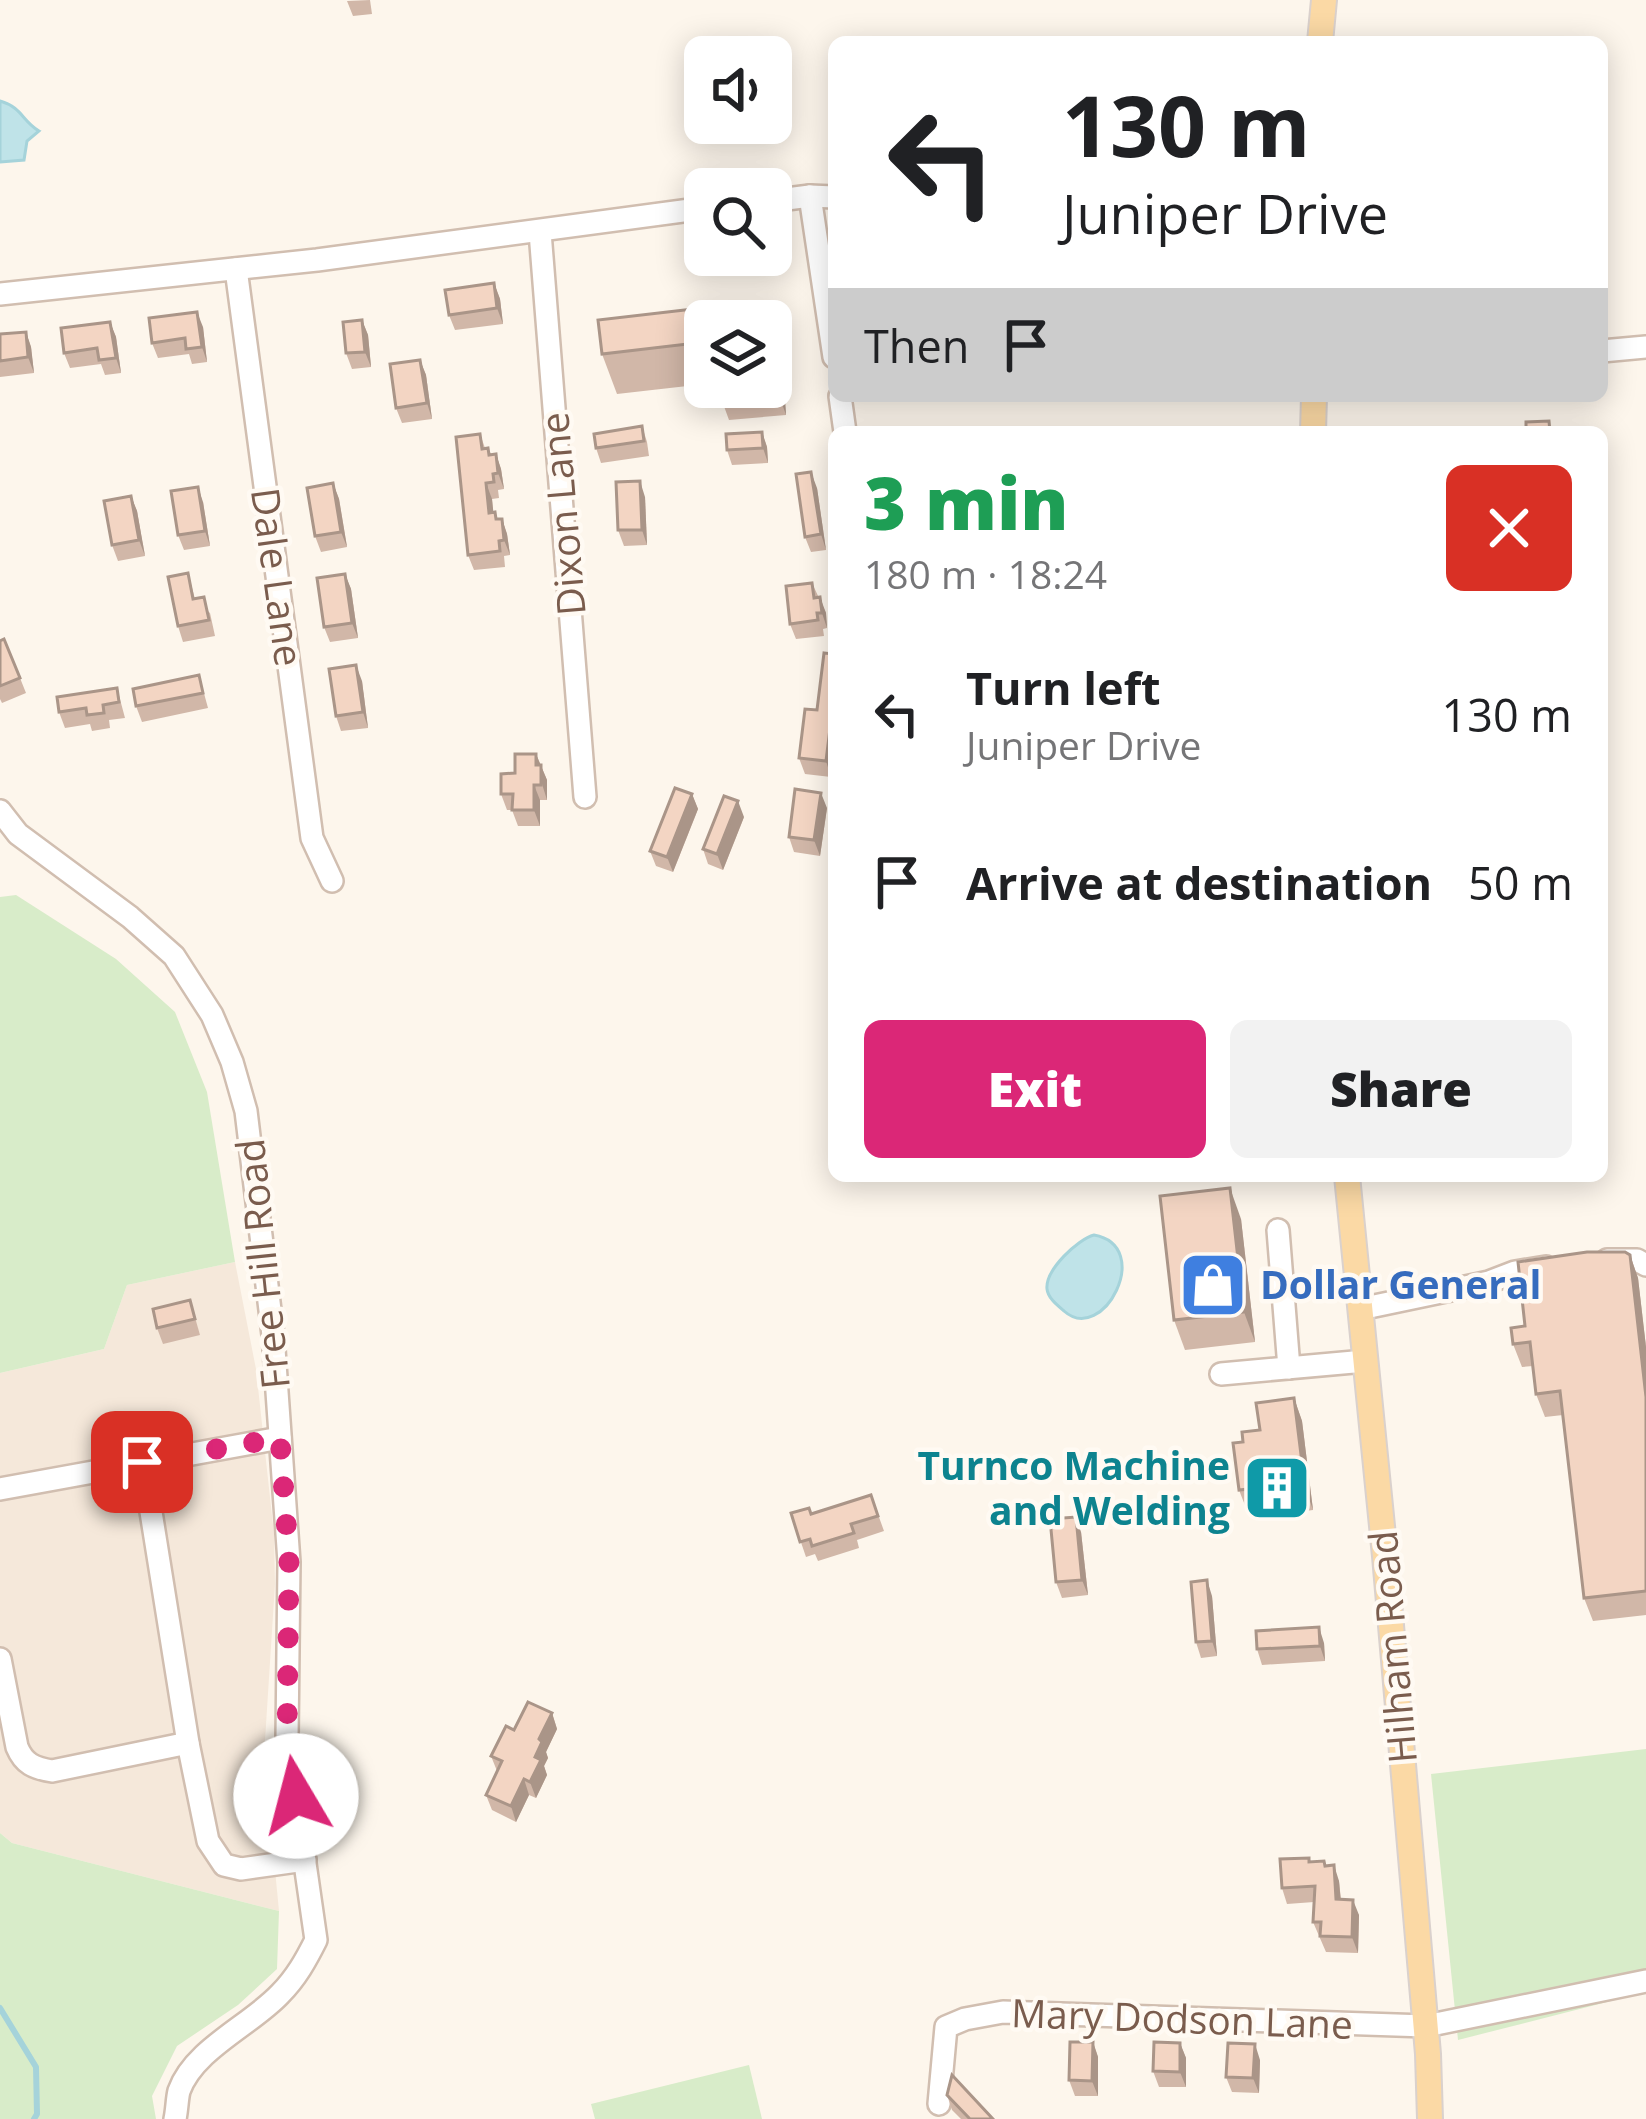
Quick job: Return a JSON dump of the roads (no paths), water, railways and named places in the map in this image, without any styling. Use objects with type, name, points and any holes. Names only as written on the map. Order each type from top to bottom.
[{"type":"main road","points":[[1321,36],[1324,0]]},
{"type":"main road","name":"Hilham Road","points":[[1348,1182],[1385,1556],[1430,2119]]},
{"type":"street","points":[[810,196],[828,317]]},
{"type":"street","points":[[792,198],[828,197]]},
{"type":"street","points":[[0,294],[540,232],[684,210]]},
{"type":"street","name":"Dixon Lane","points":[[540,232],[586,797]]},
{"type":"street","name":"Dale Lane","points":[[236,269],[312,838],[332,881]]},
{"type":"street","points":[[1608,350],[1646,347]]},
{"type":"street","name":"Free Hill Road","points":[[0,811],[18,835],[130,916],[174,956],[212,1015],[246,1111],[274,1335],[289,1562],[287,1738],[316,1940],[302,1968],[278,1997],[189,2072],[179,2092],[176,2119]]},
{"type":"street","points":[[1277,1230],[1289,1368]]},
{"type":"street","points":[[1360,1309],[1489,1282],[1515,1272],[1584,1261],[1637,1260],[1646,1265]]},
{"type":"street","points":[[1221,1374],[1365,1360]]},
{"type":"street","points":[[0,1489],[280,1438]]},
{"type":"street","points":[[142,1462],[208,1841],[224,1864],[241,1869],[305,1860]]},
{"type":"street","points":[[0,1659],[16,1747],[22,1759],[35,1768],[52,1771],[188,1743]]},
{"type":"street","points":[[1426,2026],[1646,1981]]},
{"type":"street","name":"Mary Dodson Lane","points":[[939,2104],[946,2026],[1003,2012],[1426,2026]]},
{"type":"water","points":[[0,101],[39,131],[27,141],[24,160],[0,162]]},
{"type":"water","points":[[1094,1235],[1112,1243],[1121,1256],[1122,1273],[1107,1305],[1079,1318],[1053,1301],[1048,1281],[1064,1256]]},
{"type":"waterway","points":[[0,2008],[36,2067],[34,2119]]},
{"type":"place","name":"Dollar General","points":[[1213,1285]]},
{"type":"place","name":"Turnco Machine and Welding","points":[[1277,1488]]}]
